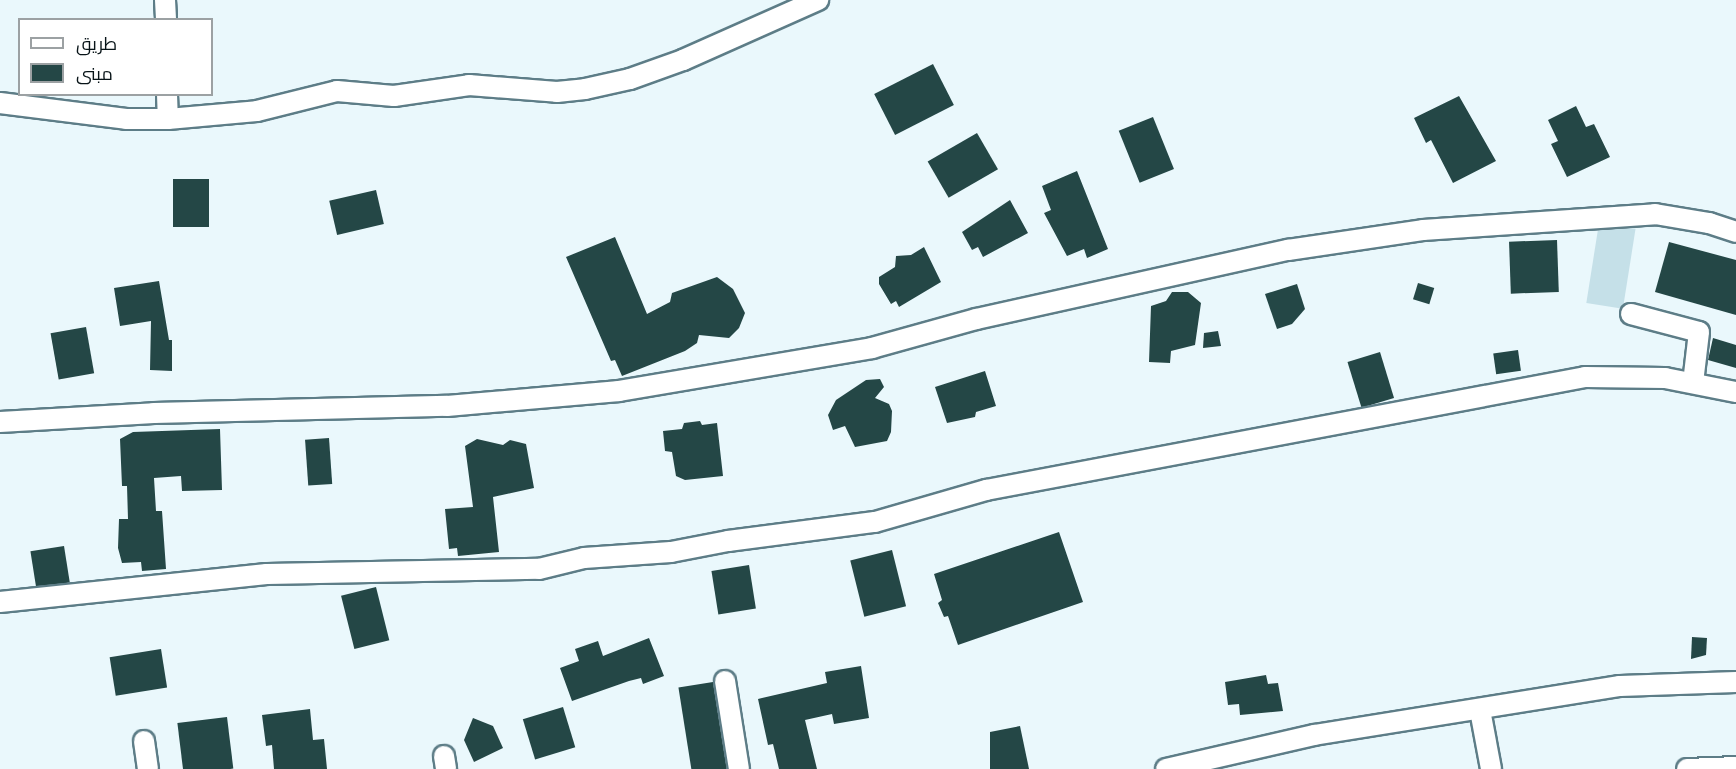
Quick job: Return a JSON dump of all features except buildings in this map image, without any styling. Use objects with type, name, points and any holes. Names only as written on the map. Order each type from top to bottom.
[{"type":"street","points":[[165,0],[166,18]]},
{"type":"street","points":[[0,103],[126,119],[168,119],[257,111],[337,91],[394,96],[469,85],[557,92],[610,84],[683,60],[818,0]]},
{"type":"street","points":[[167,96],[168,119]]},
{"type":"street","points":[[0,422],[154,413],[447,406],[619,391],[872,348],[976,319],[1265,255],[1424,230],[1655,214],[1709,223],[1736,232]]},
{"type":"street","points":[[1631,314],[1699,332],[1693,383]]},
{"type":"street","points":[[0,602],[267,574],[539,569],[584,558],[630,558],[875,522],[986,490],[1585,376],[1629,375],[1693,383],[1736,392]]},
{"type":"street","points":[[724,681],[739,769]]},
{"type":"street","points":[[1166,769],[1314,735],[1620,686],[1736,682]]},
{"type":"street","points":[[1480,710],[1491,769]]},
{"type":"street","points":[[144,741],[148,769]]},
{"type":"street","points":[[1687,769],[1736,767]]},
{"type":"shaded area","points":[[1599,223],[1636,229],[1623,309],[1586,303]]}]
